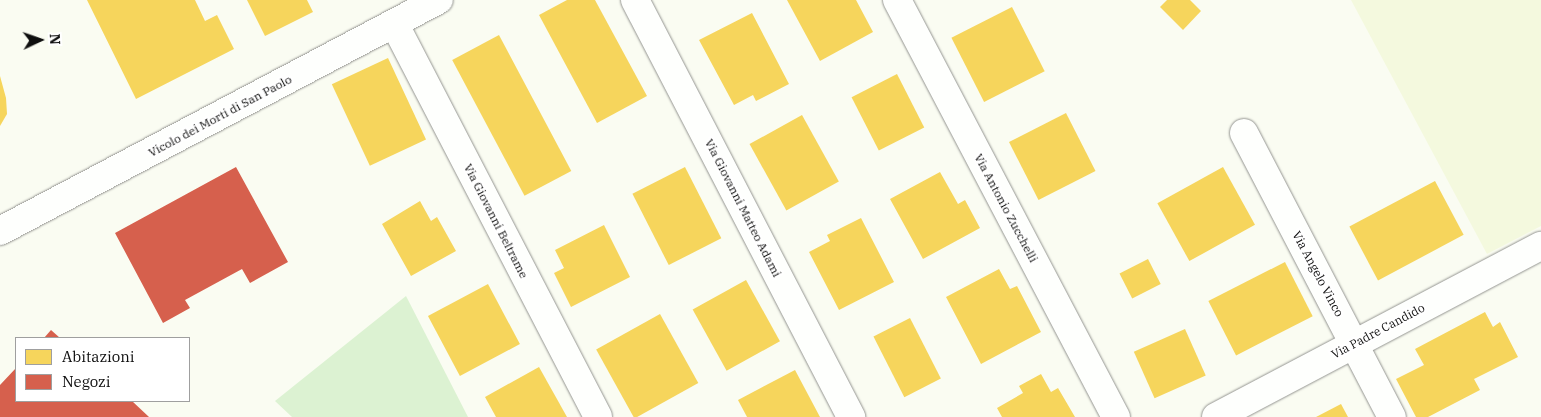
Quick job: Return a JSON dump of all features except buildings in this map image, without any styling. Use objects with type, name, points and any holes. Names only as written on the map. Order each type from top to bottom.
[{"type":"street","name":"Vicolo dei Morti di San Paolo","points":[[0,231],[395,25],[439,0]]},
{"type":"street","name":"Via Giovanni Matteo Adami","points":[[635,0],[851,417]]},
{"type":"street","name":"Via Antonio Zucchelli","points":[[896,0],[1116,417]]},
{"type":"street","name":"Via Giovanni Beltrame","points":[[395,25],[598,417]]},
{"type":"street","name":"Via Angelo Vinco","points":[[1244,132],[1392,417]]},
{"type":"street","name":"Via Padre Candido","points":[[1216,417],[1541,246]]},
{"type":"green space","points":[[1351,0],[1541,0],[1541,226],[1487,254]]},
{"type":"green space","points":[[406,296],[468,417],[292,417],[275,401]]}]
